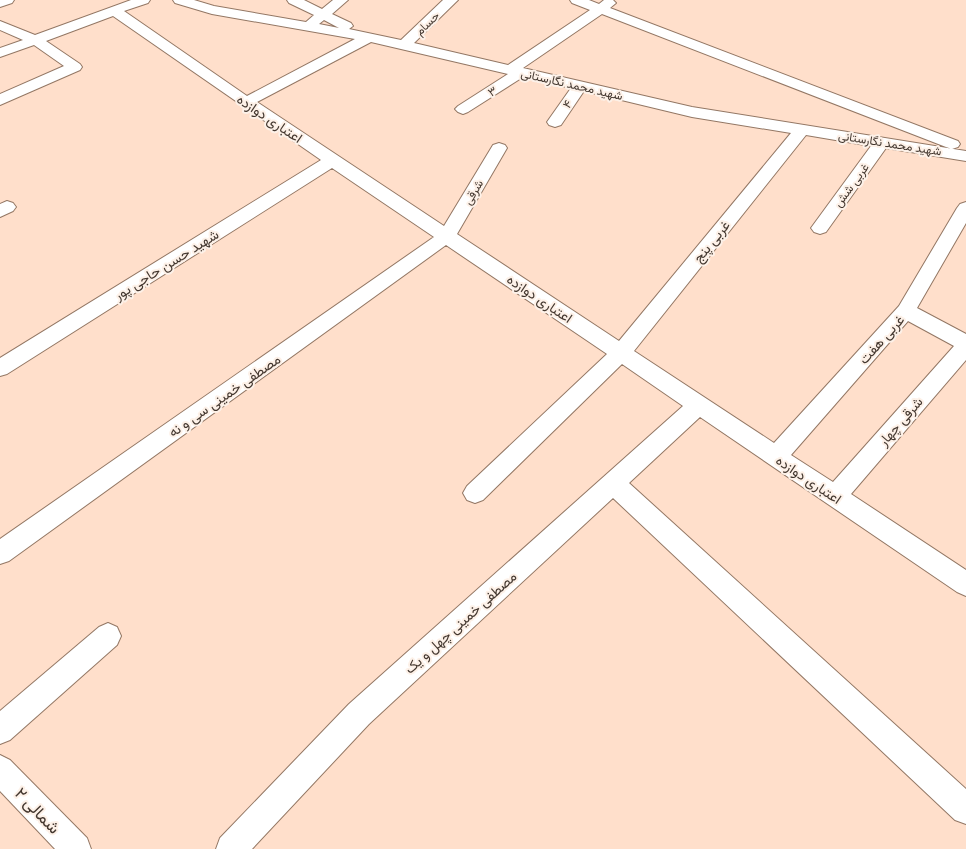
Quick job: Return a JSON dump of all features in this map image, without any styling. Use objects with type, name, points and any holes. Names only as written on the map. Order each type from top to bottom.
[{"type":"street","points":[[0,3],[7,0]]},
{"type":"street","points":[[0,53],[144,0]]},
{"type":"street","name":"شهید محمد نگارستانی","points":[[180,0],[212,10],[369,37],[692,112],[966,156]]},
{"type":"street","points":[[294,0],[369,37]]},
{"type":"street","points":[[307,27],[341,0]]},
{"type":"street","name":"حسام","points":[[403,46],[451,0]]},
{"type":"street","points":[[577,0],[966,149]]},
{"type":"street","name":"۳","points":[[464,109],[614,0]]},
{"type":"street","name":"اعتباری دوازده","points":[[115,11],[246,102],[966,584]]},
{"type":"street","points":[[0,25],[35,40],[75,67],[0,100]]},
{"type":"street","points":[[246,102],[369,37]]},
{"type":"street","name":"۴","points":[[555,122],[580,86]]},
{"type":"street","name":"غربی پنج","points":[[475,492],[621,353],[802,129]]},
{"type":"street","name":"غربی شش","points":[[820,228],[882,142]]},
{"type":"street","name":"شرقی","points":[[447,236],[499,148]]},
{"type":"street","name":"شهید حسن حاجی پور","points":[[0,368],[333,160]]},
{"type":"street","name":"غربی هفت","points":[[776,456],[906,311],[966,208]]},
{"type":"street","name":"مصطفی خمینی سی و نه","points":[[0,553],[447,236]]},
{"type":"street","points":[[906,311],[966,345]]},
{"type":"street","name":"شرقی چهار","points":[[835,496],[966,345]]},
{"type":"street","name":"مصطفی خمینی چهل و یک","points":[[232,849],[359,714],[699,405]]},
{"type":"street","points":[[613,483],[966,809]]},
{"type":"street","points":[[0,730],[108,636]]},
{"type":"street","name":"شمالی ۲","points":[[0,770],[76,849]]}]
